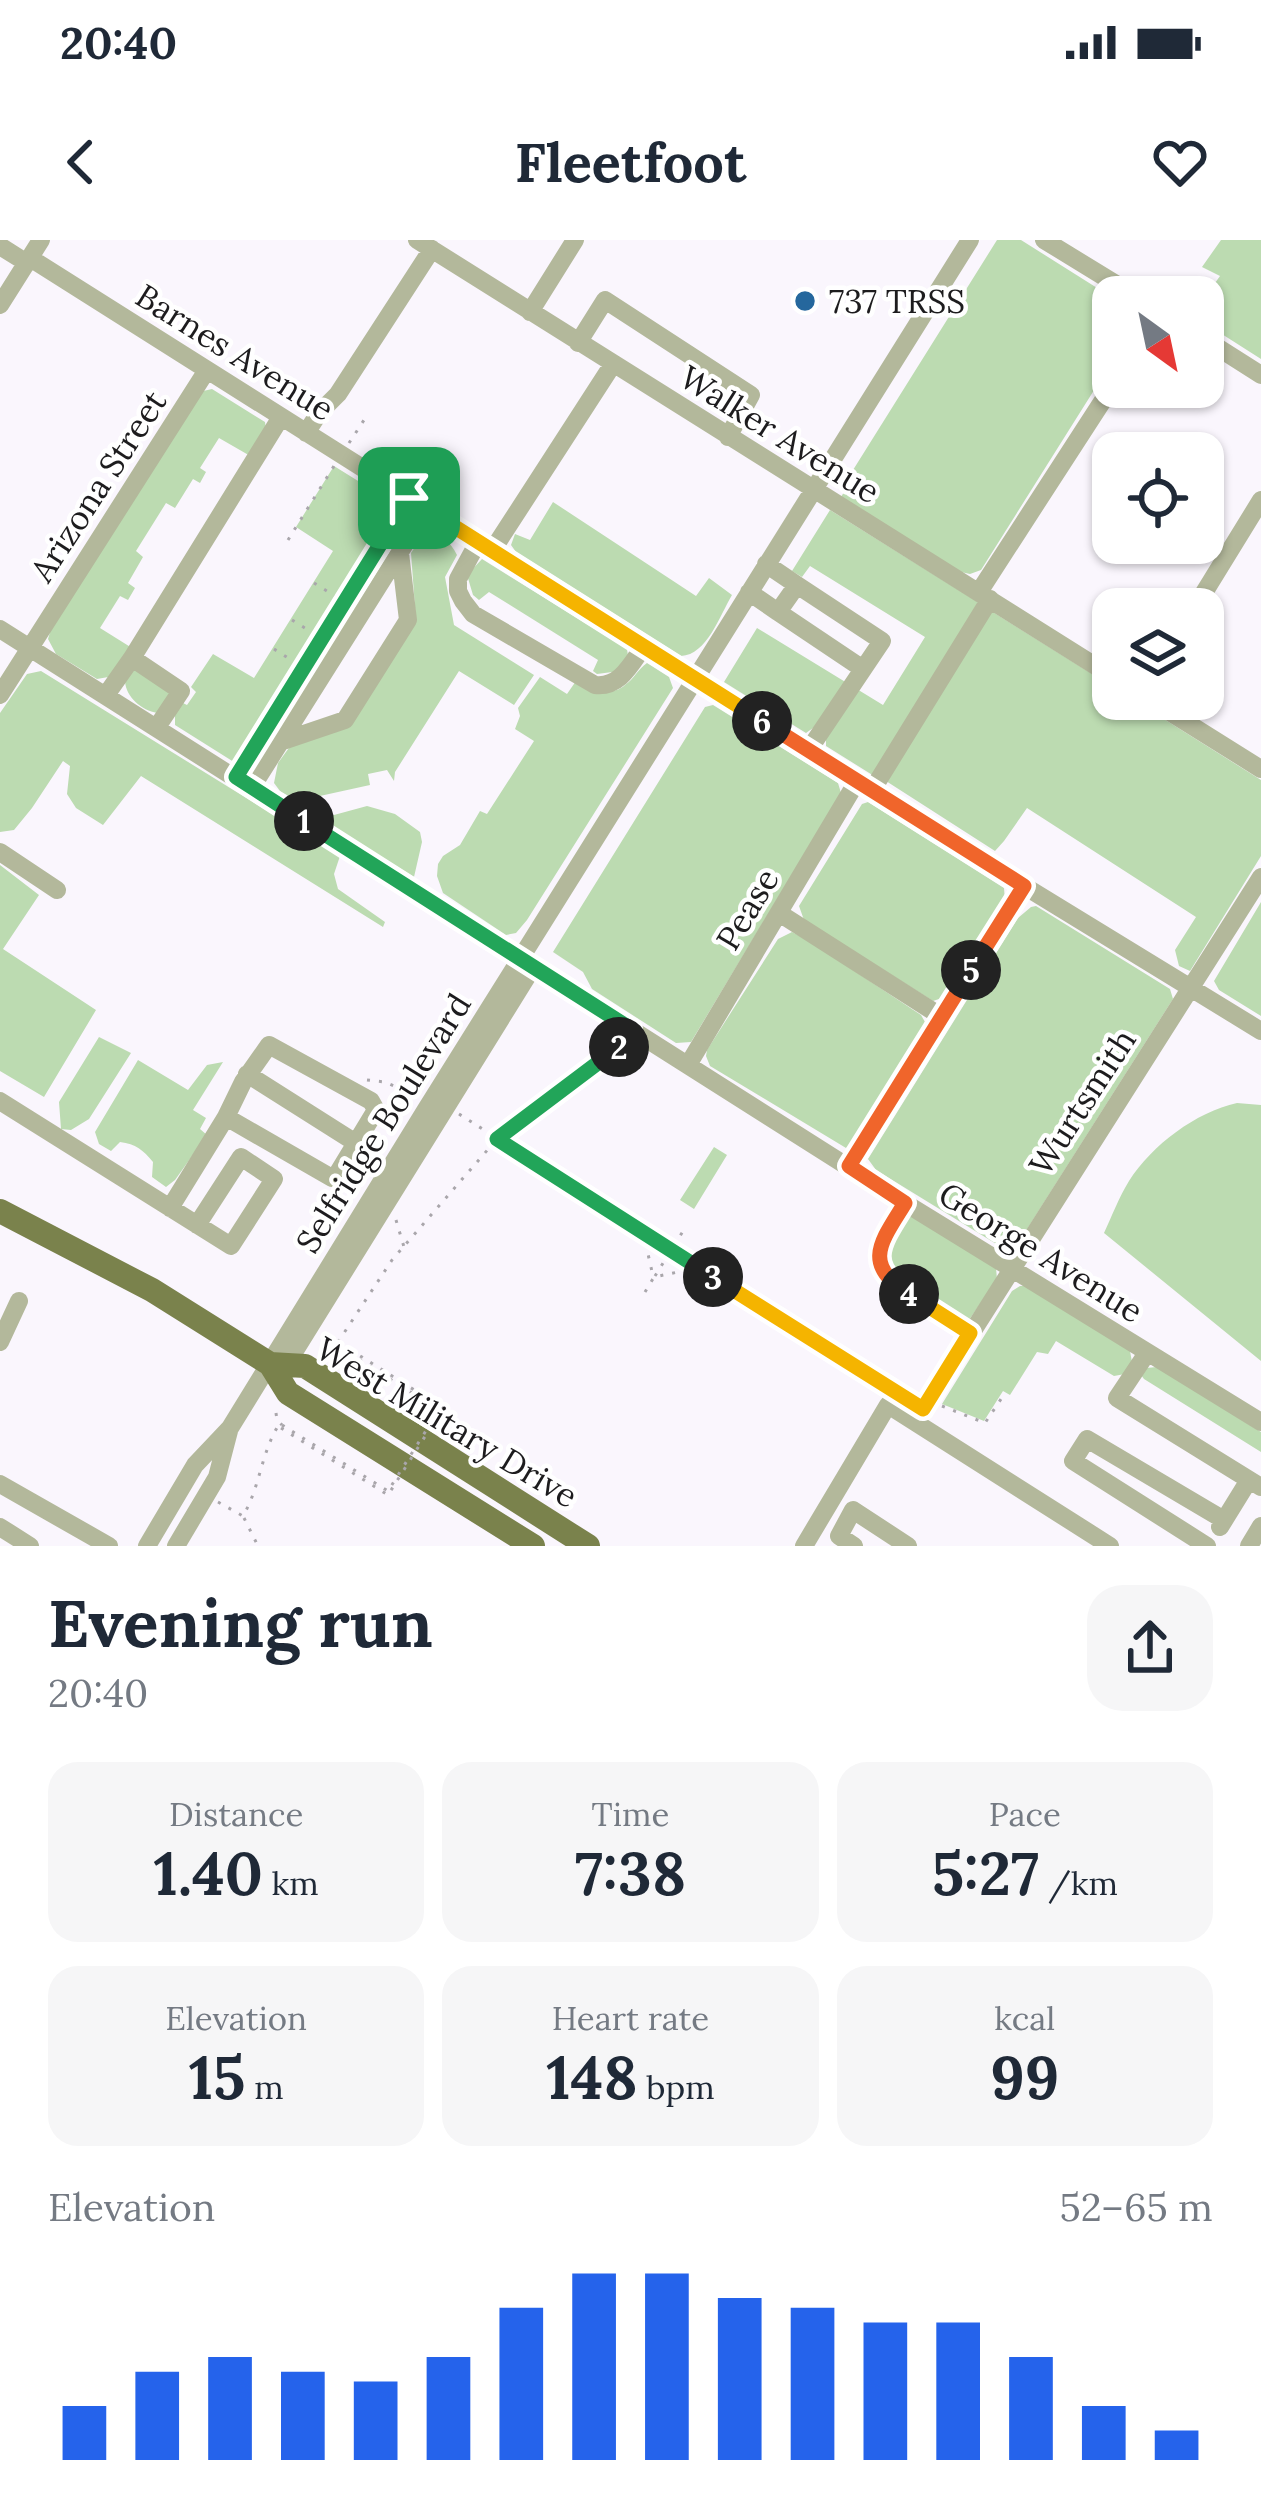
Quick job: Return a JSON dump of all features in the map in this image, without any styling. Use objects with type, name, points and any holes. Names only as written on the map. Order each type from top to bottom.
[{"type":"main road","name":"West Military Drive","points":[[0,1211],[152,1290],[278,1365],[305,1366],[588,1546]]},
{"type":"main road","name":"West Military Drive","points":[[278,1365],[288,1394],[533,1546]]},
{"type":"street","points":[[0,305],[41,240]]},
{"type":"street","points":[[530,312],[575,240]]},
{"type":"street","points":[[147,1546],[195,1465],[278,1365],[527,963],[695,678],[970,240]]},
{"type":"street","points":[[1044,240],[1068,246],[1084,265],[1102,276]]},
{"type":"street","points":[[306,433],[338,394],[424,245]]},
{"type":"street","name":"Walker Avenue","points":[[424,245],[1092,663]]},
{"type":"street","name":"Barnes Avenue","points":[[0,246],[207,370],[864,788],[1261,1031]]},
{"type":"street","points":[[578,344],[605,300],[751,395],[728,437]]},
{"type":"street","points":[[1224,351],[1261,375]]},
{"type":"street","points":[[613,364],[458,579],[458,591],[473,614],[595,685],[618,680],[644,646]]},
{"type":"street","name":"Arizona Street","points":[[0,694],[207,370]]},
{"type":"street","points":[[984,596],[1099,408]]},
{"type":"street","points":[[106,695],[281,417]]},
{"type":"street","points":[[1207,588],[1261,500]]},
{"type":"street","points":[[244,782],[283,741],[427,509]]},
{"type":"street","points":[[283,741],[345,720],[408,620],[400,553]]},
{"type":"street","points":[[766,564],[882,641],[808,751]]},
{"type":"street","points":[[778,612],[797,585]]},
{"type":"street","points":[[749,592],[863,669]]},
{"type":"street","name":"Pease","points":[[688,1064],[984,596]]},
{"type":"street","name":"George Avenue","points":[[0,629],[905,1203],[1261,1421]]},
{"type":"street","points":[[132,658],[181,691],[157,727]]},
{"type":"street","points":[[1183,720],[1261,769]]},
{"type":"street","points":[[0,851],[57,890]]},
{"type":"street","name":"Wurtsmith","points":[[922,1410],[1261,877]]},
{"type":"street","points":[[849,1166],[1024,886]]},
{"type":"street","points":[[779,914],[941,1017]]},
{"type":"street","points":[[170,1208],[264,1048],[273,1045],[371,1101],[376,1110],[336,1176],[329,1178],[226,1117]]},
{"type":"street","points":[[245,1078],[356,1143]]},
{"type":"street","points":[[0,1101],[197,1225],[231,1246],[274,1179],[241,1157],[197,1225]]},
{"type":"street","points":[[905,1203],[880,1245],[883,1271],[898,1287],[970,1333]]},
{"type":"street","points":[[0,1342],[19,1301]]},
{"type":"street","points":[[1147,1353],[1117,1398],[1255,1484],[1210,1545],[1073,1461],[1088,1439],[1224,1520]]},
{"type":"street","points":[[804,1546],[888,1405],[922,1410],[1110,1546]]},
{"type":"street","points":[[176,1546],[217,1477],[230,1428]]},
{"type":"street","points":[[0,1484],[109,1546]]},
{"type":"street","points":[[854,1546],[838,1536],[853,1510],[908,1546]]},
{"type":"street","points":[[1249,1546],[1261,1526]]},
{"type":"street","points":[[0,1527],[30,1546]]},
{"type":"path","points":[[288,540],[368,414]]},
{"type":"path","points":[[244,782],[304,668],[436,458]]},
{"type":"path","points":[[314,583],[344,602]]},
{"type":"path","points":[[274,649],[304,668]]},
{"type":"path","points":[[323,1359],[392,1260],[497,1139],[619,1048],[631,1029]]},
{"type":"path","points":[[358,1084],[373,1080],[410,1093],[416,1090]]},
{"type":"path","points":[[452,1110],[922,1410],[985,1423],[1005,1393]]},
{"type":"path","points":[[392,1205],[404,1247]]},
{"type":"path","points":[[645,1292],[685,1228]]},
{"type":"path","points":[[643,1232],[654,1277]]},
{"type":"path","points":[[654,1277],[699,1268]]},
{"type":"path","points":[[276,1413],[282,1426],[388,1495],[443,1408],[337,1344]]},
{"type":"path","points":[[243,1516],[256,1493],[268,1443],[282,1426]]},
{"type":"path","points":[[208,1495],[243,1516],[258,1546]]},
{"type":"green space","points":[[997,240],[1021,240],[1092,285],[1092,393],[981,570],[961,572],[841,497],[843,486]]},
{"type":"green space","points":[[1221,240],[1261,240],[1261,359],[1224,335],[1224,276],[1202,267]]},
{"type":"green space","points":[[212,389],[265,422],[266,430],[252,457],[219,438],[200,468],[206,472],[200,483],[193,479],[175,508],[166,503],[136,551],[143,557],[128,583],[135,588],[128,600],[120,596],[100,628],[132,648],[114,676],[97,679],[56,654],[48,639],[51,629],[199,392]]},
{"type":"green space","points":[[334,466],[408,512],[404,534],[390,529],[256,746],[266,753],[256,767],[245,769],[175,725],[175,712],[196,692],[191,687],[213,654],[254,678],[333,551],[296,527]]},
{"type":"green space","points":[[553,502],[696,596],[709,578],[732,595],[705,642],[681,656],[516,552],[511,545],[515,534],[530,540]]},
{"type":"green space","points":[[830,510],[981,604],[874,776],[826,746],[826,737],[813,728],[806,733],[724,682],[757,628],[883,705],[925,637],[810,566],[802,577],[792,571]]},
{"type":"green space","points":[[428,533],[445,540],[457,555],[445,577],[454,625],[534,675],[514,705],[459,671],[395,772],[394,781],[387,770],[368,774],[370,785],[297,801],[274,783],[278,763],[291,745],[348,724],[416,621],[411,553]]},
{"type":"green space","points":[[482,559],[627,649],[620,671],[597,674],[593,671],[598,660],[489,592],[479,600],[467,575]]},
{"type":"green space","points":[[988,609],[1092,674],[1092,720],[1165,720],[1261,780],[1261,856],[1190,971],[1179,966],[1175,950],[1196,917],[1027,808],[995,851],[886,781]]},
{"type":"green space","points":[[647,663],[669,677],[673,688],[516,933],[506,935],[443,893],[438,864],[460,845],[480,811],[487,814],[534,741],[515,729],[518,708],[540,677],[567,694],[576,681],[607,692],[628,683]]},
{"type":"green space","points":[[139,670],[170,691],[169,701],[157,713],[128,693],[125,681]]},
{"type":"green space","points":[[41,671],[340,856],[334,874],[338,889],[385,922],[383,927],[141,776],[103,825],[76,808],[67,794],[70,766],[63,761],[14,830],[0,832],[0,713],[27,674]]},
{"type":"green space","points":[[713,705],[838,783],[841,793],[691,1042],[676,1043],[592,989],[583,972],[553,952],[705,707]]},
{"type":"green space","points":[[868,802],[1004,888],[1005,901],[945,997],[933,1001],[804,920],[799,906],[862,804]]},
{"type":"green space","points":[[367,806],[395,814],[420,832],[414,877],[323,818]]},
{"type":"green space","points":[[0,865],[39,895],[3,949],[96,1010],[44,1097],[0,1071]]},
{"type":"green space","points":[[1261,902],[1261,1016],[1219,990],[1214,981]]},
{"type":"green space","points":[[1036,906],[1170,989],[1173,999],[1015,1248],[1006,1250],[876,1170],[868,1159],[1018,918]]},
{"type":"green space","points":[[792,932],[925,1022],[854,1143],[846,1148],[710,1066],[706,1056],[778,939]]},
{"type":"green space","points":[[99,1037],[131,1053],[89,1119],[71,1130],[61,1129],[59,1102]]},
{"type":"green space","points":[[138,1060],[188,1090],[207,1065],[223,1062],[193,1110],[206,1118],[200,1129],[207,1135],[166,1187],[152,1177],[153,1162],[142,1151],[120,1142],[111,1151],[99,1144],[95,1132]]},
{"type":"green space","points":[[1237,1103],[1261,1105],[1261,1361],[1104,1233],[1125,1187],[1150,1155],[1191,1122]]},
{"type":"green space","points":[[714,1147],[727,1155],[694,1209],[680,1200]]},
{"type":"green space","points":[[908,1214],[996,1268],[997,1279],[969,1320],[927,1299],[892,1270],[886,1248]]},
{"type":"green space","points":[[1020,1286],[1130,1351],[1132,1362],[1125,1374],[1114,1376],[1056,1341],[1048,1354],[1037,1352],[1010,1395],[1003,1391],[984,1421],[942,1404],[1012,1291]]},
{"type":"green space","points":[[1157,1367],[1261,1432],[1261,1452],[1141,1375],[1146,1368]]},
{"type":"place","name":"737 TRSS","points":[[805,301]]},
{"type":"route","points":[[409,498],[1024,886],[849,1166],[905,1203],[880,1245],[879,1260],[889,1280],[970,1333],[923,1409],[497,1139],[619,1048],[631,1029],[236,777],[409,498]]}]
